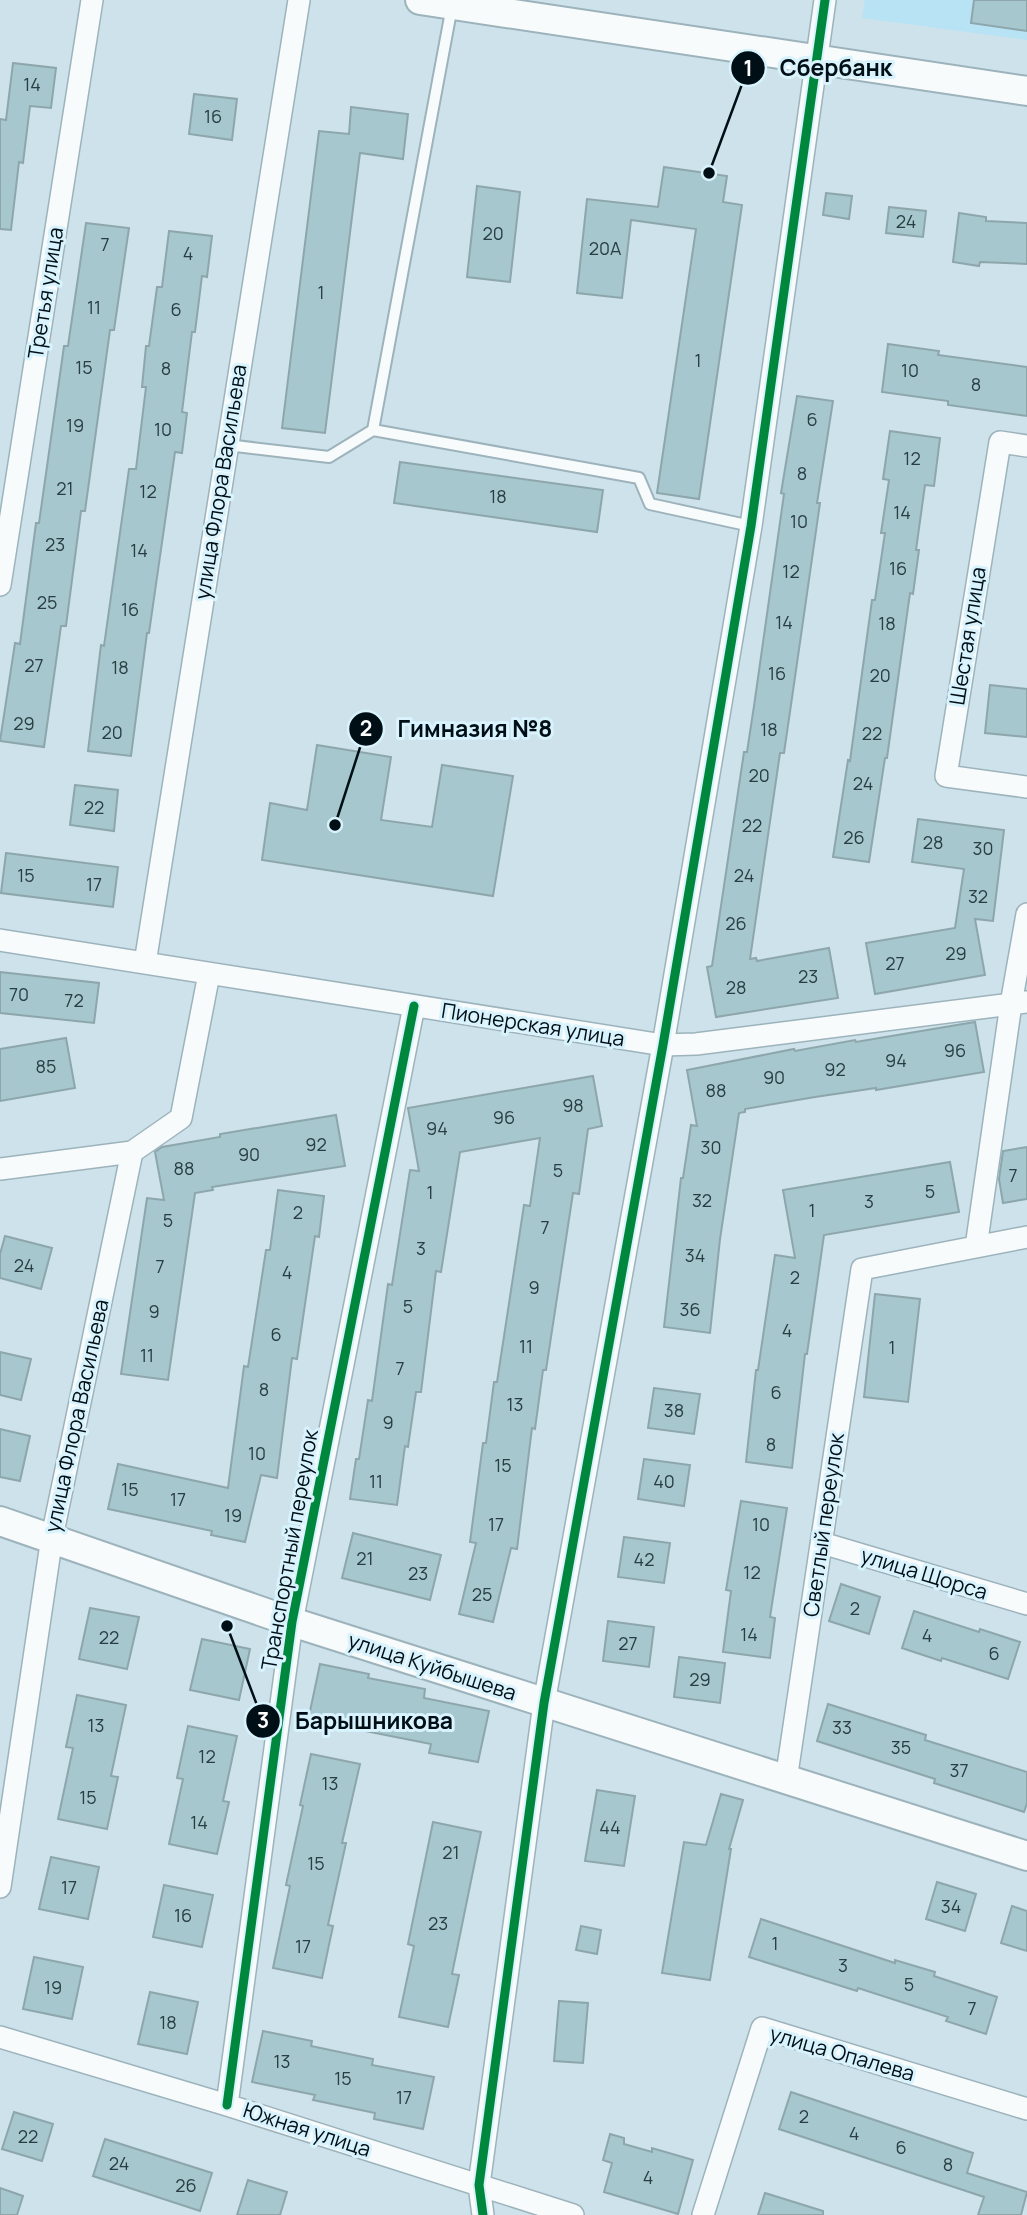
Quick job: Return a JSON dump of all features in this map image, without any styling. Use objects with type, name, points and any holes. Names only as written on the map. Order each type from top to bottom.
[{"type":"street","name":"Третья улица","points":[[0,585],[92,0]]},
{"type":"street","name":"улица Флора Васильева","points":[[145,963],[299,0]]},
{"type":"street","points":[[420,0],[1027,91]]},
{"type":"street","points":[[483,2215],[479,2185],[544,1703],[663,1045],[751,526],[825,0]]},
{"type":"street","name":"Шестая улица","points":[[1027,446],[1000,442],[946,776],[1027,787]]},
{"type":"street","points":[[1027,914],[1019,1003],[976,1247],[1027,1237]]},
{"type":"street","name":"Пионерская улица","points":[[0,940],[663,1045],[696,1044],[1019,1003]]},
{"type":"street","points":[[0,1169],[132,1152],[181,1118],[209,974]]},
{"type":"street","name":"Транспортный переулок","points":[[227,2105],[292,1622],[414,1006]]},
{"type":"street","name":"улица Флора Васильева","points":[[0,1887],[7,1785],[52,1537],[132,1152]]},
{"type":"street","name":"Светлый переулок","points":[[786,1780],[862,1269],[976,1247]]},
{"type":"street","name":"улица Куйбышева","points":[[0,1521],[292,1622],[1027,1856]]},
{"type":"street","name":"улица Щорса","points":[[822,1543],[1027,1604]]},
{"type":"street","name":"улица Опалева","points":[[703,2215],[762,2028],[1027,2109]]},
{"type":"street","name":"Южная улица","points":[[0,2036],[573,2215]]},
{"type":"lane","points":[[373,430],[452,4]]},
{"type":"lane","points":[[227,445],[329,457],[373,430],[639,478],[650,504],[751,526]]},
{"type":"shaded area","points":[[865,0],[1027,0],[1027,40],[862,18]]},
{"type":"building","points":[[974,0],[1027,0],[1027,31],[971,23]]},
{"type":"building","points":[[13,63],[56,68],[51,108],[30,106],[23,163],[19,162],[11,230],[0,229],[0,119],[6,120]]},
{"type":"building","points":[[194,94],[237,99],[232,140],[189,134]]},
{"type":"building","points":[[351,107],[408,114],[403,159],[360,153],[325,433],[282,428],[319,131],[349,134]]},
{"type":"building","points":[[664,167],[727,176],[723,202],[742,205],[699,499],[657,493],[696,229],[631,220],[622,298],[577,293],[587,199],[658,207]]},
{"type":"building","points":[[477,186],[520,192],[510,282],[467,277]]},
{"type":"building","points":[[826,193],[852,196],[849,219],[823,215]]},
{"type":"building","points":[[889,207],[926,211],[923,237],[886,233]]},
{"type":"building","points":[[959,213],[986,217],[986,221],[1027,223],[1027,264],[980,262],[979,266],[953,262]]},
{"type":"building","points":[[86,223],[129,228],[114,330],[110,330],[85,511],[81,511],[66,626],[61,626],[44,747],[0,741],[15,643],[20,644],[36,523],[39,523],[64,346],[68,346]]},
{"type":"building","points":[[169,231],[212,236],[207,277],[202,276],[195,332],[192,332],[182,412],[187,413],[182,453],[175,452],[131,756],[88,751],[101,645],[104,646],[129,469],[136,469],[146,387],[142,387],[146,346],[149,346],[157,287],[162,287]]},
{"type":"building","points":[[888,344],[939,351],[938,355],[1027,367],[1027,416],[882,392]]},
{"type":"building","points":[[797,396],[833,401],[784,753],[780,753],[750,959],[756,958],[757,961],[829,948],[838,998],[716,1017],[707,967],[712,966],[744,752],[747,752],[784,494],[781,493]]},
{"type":"building","points":[[890,431],[940,438],[934,486],[925,485],[913,594],[910,593],[887,758],[869,862],[833,857],[848,760],[850,761],[872,600],[875,600],[885,533],[881,533],[889,480],[883,479]]},
{"type":"building","points":[[400,462],[603,490],[597,532],[394,503]]},
{"type":"building","points":[[990,685],[1027,689],[1027,737],[985,733]]},
{"type":"building","points":[[317,745],[391,757],[381,820],[432,827],[442,765],[513,776],[493,896],[262,860],[270,803],[307,810]]},
{"type":"building","points":[[75,785],[118,790],[114,831],[70,825]]},
{"type":"building","points":[[918,819],[1004,830],[993,921],[975,919],[985,975],[875,994],[866,943],[955,928],[964,869],[912,862]]},
{"type":"building","points":[[6,853],[118,867],[113,907],[1,893]]},
{"type":"building","points":[[0,972],[99,983],[94,1023],[0,1013]]},
{"type":"building","points":[[975,1022],[984,1072],[815,1097],[745,1109],[745,1112],[739,1113],[720,1239],[710,1333],[664,1327],[681,1178],[691,1125],[697,1126],[687,1070],[794,1049],[856,1042]]},
{"type":"building","points":[[66,1038],[75,1088],[0,1101],[0,1049]]},
{"type":"building","points":[[593,1076],[602,1126],[588,1129],[579,1194],[573,1193],[546,1370],[543,1370],[535,1429],[532,1428],[517,1549],[511,1548],[493,1622],[459,1614],[476,1543],[470,1542],[483,1443],[486,1443],[494,1382],[497,1382],[524,1205],[530,1206],[540,1138],[460,1152],[441,1272],[436,1271],[421,1392],[416,1392],[397,1505],[350,1499],[368,1400],[372,1401],[388,1284],[392,1285],[410,1170],[419,1171],[408,1108]]},
{"type":"building","points":[[336,1115],[345,1166],[212,1187],[213,1190],[195,1193],[168,1380],[121,1374],[147,1198],[164,1200],[155,1152],[162,1147],[220,1137],[220,1134]]},
{"type":"building","points":[[1027,1147],[1027,1199],[1003,1203],[999,1179],[1003,1151]]},
{"type":"building","points":[[950,1162],[959,1212],[824,1235],[805,1354],[792,1468],[746,1462],[756,1370],[775,1255],[795,1258],[783,1190]]},
{"type":"building","points":[[278,1190],[324,1196],[319,1237],[315,1236],[297,1359],[292,1358],[277,1478],[261,1475],[245,1542],[211,1535],[212,1531],[108,1509],[118,1464],[228,1488],[244,1366],[248,1367],[266,1250],[270,1250]]},
{"type":"building","points":[[5,1236],[52,1248],[41,1289],[0,1278],[0,1254]]},
{"type":"building","points":[[875,1294],[920,1299],[908,1402],[864,1397]]},
{"type":"building","points":[[0,1352],[31,1359],[21,1400],[0,1395]]},
{"type":"building","points":[[654,1388],[700,1394],[694,1434],[648,1428]]},
{"type":"building","points":[[0,1429],[30,1436],[20,1481],[0,1477]]},
{"type":"building","points":[[644,1459],[690,1465],[684,1506],[638,1499]]},
{"type":"building","points":[[741,1501],[787,1508],[770,1617],[775,1618],[770,1658],[723,1652],[731,1591],[726,1590]]},
{"type":"building","points":[[353,1533],[441,1555],[430,1600],[342,1578]]},
{"type":"building","points":[[624,1537],[670,1543],[664,1583],[618,1577]]},
{"type":"building","points":[[841,1584],[880,1597],[869,1634],[829,1621]]},
{"type":"building","points":[[90,1608],[139,1617],[127,1669],[79,1659]]},
{"type":"building","points":[[914,1611],[1020,1642],[1008,1679],[902,1648]]},
{"type":"building","points":[[608,1621],[654,1627],[649,1667],[603,1661]]},
{"type":"building","points":[[202,1639],[250,1649],[239,1700],[190,1690]]},
{"type":"building","points":[[679,1657],[725,1663],[720,1703],[674,1697]]},
{"type":"building","points":[[320,1664],[369,1674],[368,1678],[425,1689],[424,1698],[489,1711],[478,1762],[429,1753],[431,1744],[309,1716]]},
{"type":"building","points":[[77,1695],[126,1705],[111,1776],[118,1777],[107,1829],[58,1819],[73,1748],[66,1747]]},
{"type":"building","points":[[828,1704],[926,1735],[925,1740],[1027,1772],[1027,1803],[1024,1812],[934,1783],[935,1779],[817,1741]]},
{"type":"building","points":[[188,1726],[237,1736],[223,1801],[229,1802],[217,1854],[169,1844],[183,1779],[177,1778]]},
{"type":"building","points":[[311,1754],[360,1764],[342,1843],[346,1843],[328,1925],[333,1926],[322,1978],[273,1968],[290,1886],[286,1885]]},
{"type":"building","points":[[597,1790],[635,1796],[624,1866],[585,1861]]},
{"type":"building","points":[[721,1794],[743,1800],[729,1849],[710,1980],[662,1973],[684,1842],[706,1845]]},
{"type":"building","points":[[433,1822],[481,1832],[452,1974],[459,1975],[448,2027],[399,2017],[414,1946],[408,1944]]},
{"type":"building","points":[[51,1857],[99,1867],[88,1919],[39,1909]]},
{"type":"building","points":[[937,1882],[976,1894],[965,1931],[926,1919]]},
{"type":"building","points":[[164,1885],[213,1895],[202,1947],[153,1937]]},
{"type":"building","points":[[1012,1906],[1027,1911],[1027,1951],[1001,1943]]},
{"type":"building","points":[[761,1919],[895,1963],[895,1960],[935,1972],[934,1976],[997,1997],[986,2034],[946,2021],[948,2017],[749,1957]]},
{"type":"building","points":[[581,1926],[601,1930],[597,1954],[576,1950]]},
{"type":"building","points":[[34,1957],[83,1967],[72,2019],[23,2009]]},
{"type":"building","points":[[150,1992],[198,2002],[187,2054],[138,2044]]},
{"type":"building","points":[[559,2001],[588,2003],[583,2063],[554,2061]]},
{"type":"building","points":[[263,2031],[312,2041],[311,2046],[373,2059],[372,2065],[434,2077],[423,2129],[374,2119],[375,2113],[313,2100],[315,2095],[252,2082]]},
{"type":"building","points":[[791,2092],[973,2153],[967,2173],[1027,2192],[1021,2215],[978,2215],[984,2197],[779,2129]]},
{"type":"building","points":[[14,2112],[53,2124],[42,2161],[2,2149]]},
{"type":"building","points":[[610,2134],[624,2138],[624,2144],[652,2152],[652,2148],[693,2160],[678,2214],[604,2192],[612,2163],[603,2160]]},
{"type":"building","points":[[105,2139],[212,2173],[200,2211],[93,2176]]},
{"type":"building","points":[[248,2180],[287,2192],[280,2215],[237,2215]]},
{"type":"building","points":[[0,2188],[23,2196],[17,2215],[0,2215]]},
{"type":"building","points":[[765,2193],[823,2211],[823,2215],[758,2215]]},
{"type":"cycle path","points":[[483,2215],[479,2185],[544,1703],[663,1045],[751,526],[825,0]]},
{"type":"cycle path","points":[[227,2105],[292,1622],[414,1006]]},
{"type":"place","name":"Сбербанк","points":[[709,173]]},
{"type":"place","name":"Гимназия №8","points":[[335,825]]},
{"type":"place","name":"Барышникова","points":[[227,1626]]}]
